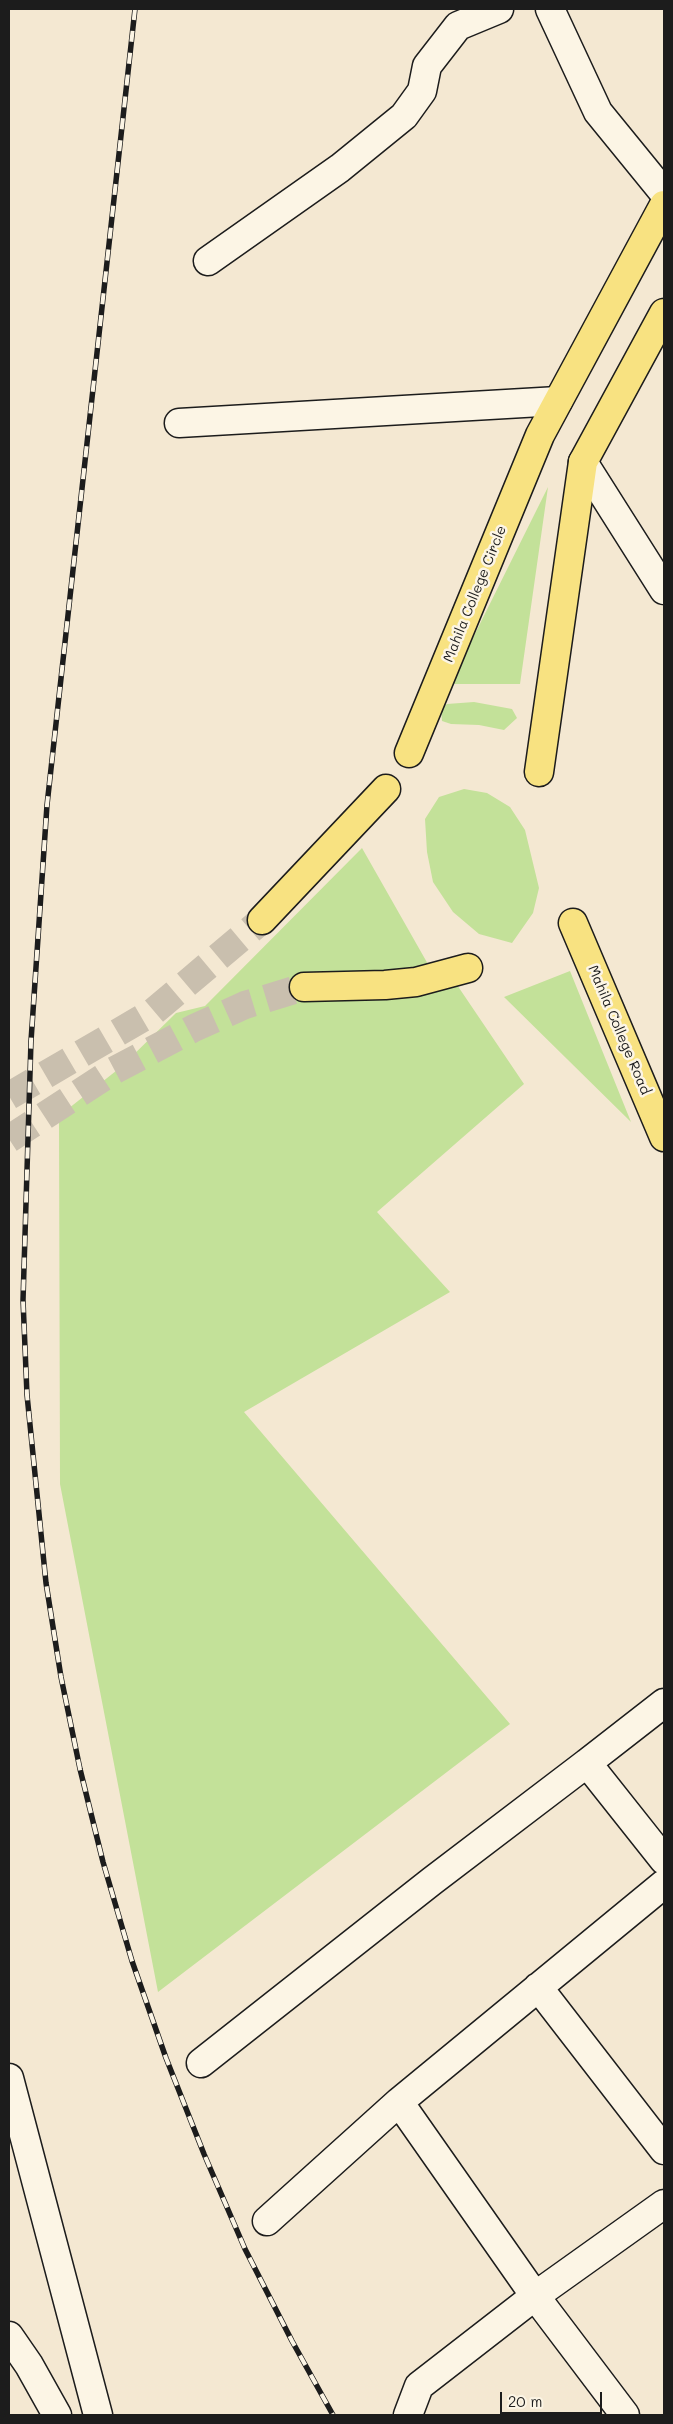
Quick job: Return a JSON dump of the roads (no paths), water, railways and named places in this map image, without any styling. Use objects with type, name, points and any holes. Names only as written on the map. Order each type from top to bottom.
[{"type":"main road","name":"Mahila College Circle","points":[[410,753],[540,435],[664,205]]},
{"type":"main road","points":[[538,772],[583,462],[664,313]]},
{"type":"main road","points":[[262,920],[386,789]]},
{"type":"main road","name":"Mahila College Road","points":[[573,923],[664,1137]]},
{"type":"main road","points":[[304,987],[385,986],[416,982],[468,968]]},
{"type":"street","points":[[208,261],[340,168],[404,116],[422,91],[428,66],[458,26],[499,9]]},
{"type":"street","points":[[550,9],[598,112],[664,193]]},
{"type":"street","points":[[179,423],[558,401]]},
{"type":"street","points":[[583,462],[664,589]]},
{"type":"street","points":[[201,2063],[432,1881],[664,1703]]},
{"type":"street","points":[[587,1763],[664,1860]]},
{"type":"street","points":[[267,2221],[399,2102],[664,1884]]},
{"type":"street","points":[[538,1987],[664,2150]]},
{"type":"street","points":[[9,2078],[98,2415]]},
{"type":"street","points":[[399,2102],[535,2296],[625,2415]]},
{"type":"street","points":[[408,2415],[419,2386],[535,2296],[664,2204]]},
{"type":"street","points":[[9,2336],[29,2365],[57,2415]]},
{"type":"tunnel","points":[[9,1096],[153,1012],[262,920]]},
{"type":"tunnel","points":[[9,1139],[113,1071],[194,1028],[245,1005],[304,987]]},
{"type":"railway","points":[[135,9],[47,805],[31,1041],[23,1300],[27,1395],[46,1583],[61,1677],[80,1769],[103,1862],[132,1961],[166,2058],[204,2154],[245,2249],[292,2341],[333,2415]]}]
